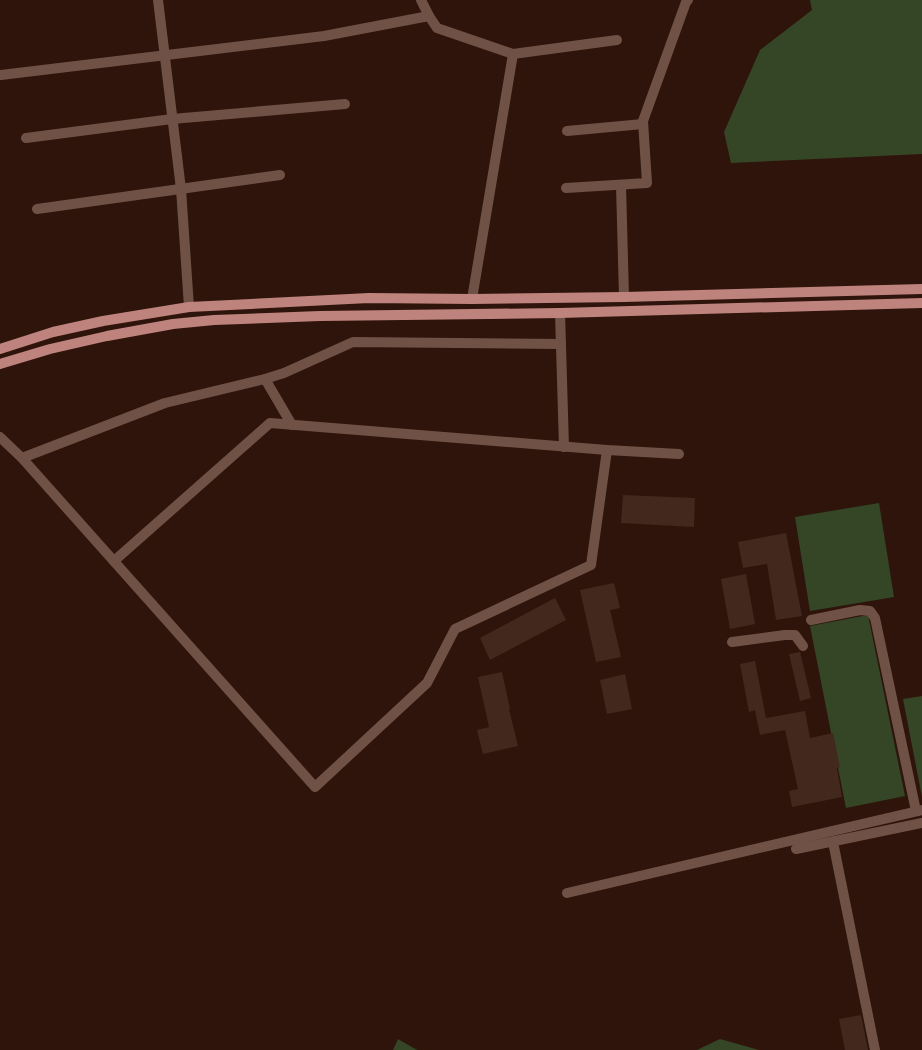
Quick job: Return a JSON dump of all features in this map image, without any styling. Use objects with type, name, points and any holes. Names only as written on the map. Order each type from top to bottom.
[{"type":"main road","points":[[0,349],[53,332],[104,320],[190,307],[369,298],[472,299],[624,297],[922,289]]},
{"type":"main road","points":[[0,364],[50,349],[107,336],[198,321],[320,316],[560,313],[922,303]]},
{"type":"street","points":[[158,0],[181,189],[190,307]]},
{"type":"street","points":[[421,0],[437,28],[513,54],[617,40]]},
{"type":"street","points":[[566,188],[647,183],[643,124],[645,114],[688,0]]},
{"type":"street","points":[[1,75],[324,36],[430,16]]},
{"type":"street","points":[[472,299],[513,54]]},
{"type":"street","points":[[26,138],[172,119],[344,104]]},
{"type":"street","points":[[567,131],[643,124]]},
{"type":"street","points":[[37,208],[280,175]]},
{"type":"street","points":[[621,185],[624,297]]},
{"type":"street","points":[[560,313],[564,447]]},
{"type":"street","points":[[22,458],[165,403],[284,373],[353,342],[561,344]]},
{"type":"street","points":[[265,379],[292,425]]},
{"type":"street","points":[[114,561],[270,423],[564,447],[679,454]]},
{"type":"street","points":[[0,437],[22,458],[315,787],[427,683],[455,629],[591,565],[607,450]]},
{"type":"street","points":[[567,893],[919,810],[875,618],[870,611],[860,610],[811,620]]},
{"type":"street","points":[[732,642],[785,634],[795,635],[803,646]]},
{"type":"street","points":[[796,849],[922,823]]},
{"type":"street","points":[[833,842],[876,1050]]},
{"type":"green space","points":[[810,0],[922,0],[922,154],[731,163],[724,132],[760,50],[812,10]]},
{"type":"green space","points":[[879,503],[894,597],[810,611],[795,517]]},
{"type":"green space","points":[[868,615],[905,796],[846,808],[810,626]]},
{"type":"green space","points":[[922,696],[922,797],[903,699]]},
{"type":"green space","points":[[398,1039],[417,1050],[393,1050]]},
{"type":"green space","points":[[720,1039],[759,1050],[697,1050]]},
{"type":"building","points":[[623,495],[695,498],[694,527],[621,523]]},
{"type":"building","points":[[786,533],[802,616],[776,620],[767,564],[743,568],[738,542]]},
{"type":"building","points":[[746,574],[755,624],[730,629],[721,579]]},
{"type":"building","points":[[614,583],[620,608],[610,610],[621,657],[596,662],[580,590]]},
{"type":"building","points":[[555,598],[566,620],[490,660],[480,638]]},
{"type":"building","points":[[800,652],[811,698],[800,701],[789,654]]},
{"type":"building","points":[[755,661],[766,718],[805,711],[810,738],[833,733],[840,767],[837,768],[842,797],[792,807],[789,791],[798,789],[785,730],[760,735],[755,710],[749,712],[740,664]]},
{"type":"building","points":[[502,672],[518,746],[483,754],[477,730],[489,727],[478,677]]},
{"type":"building","points":[[625,674],[632,709],[607,714],[600,680]]},
{"type":"building","points":[[861,1015],[868,1050],[845,1050],[839,1019]]}]
